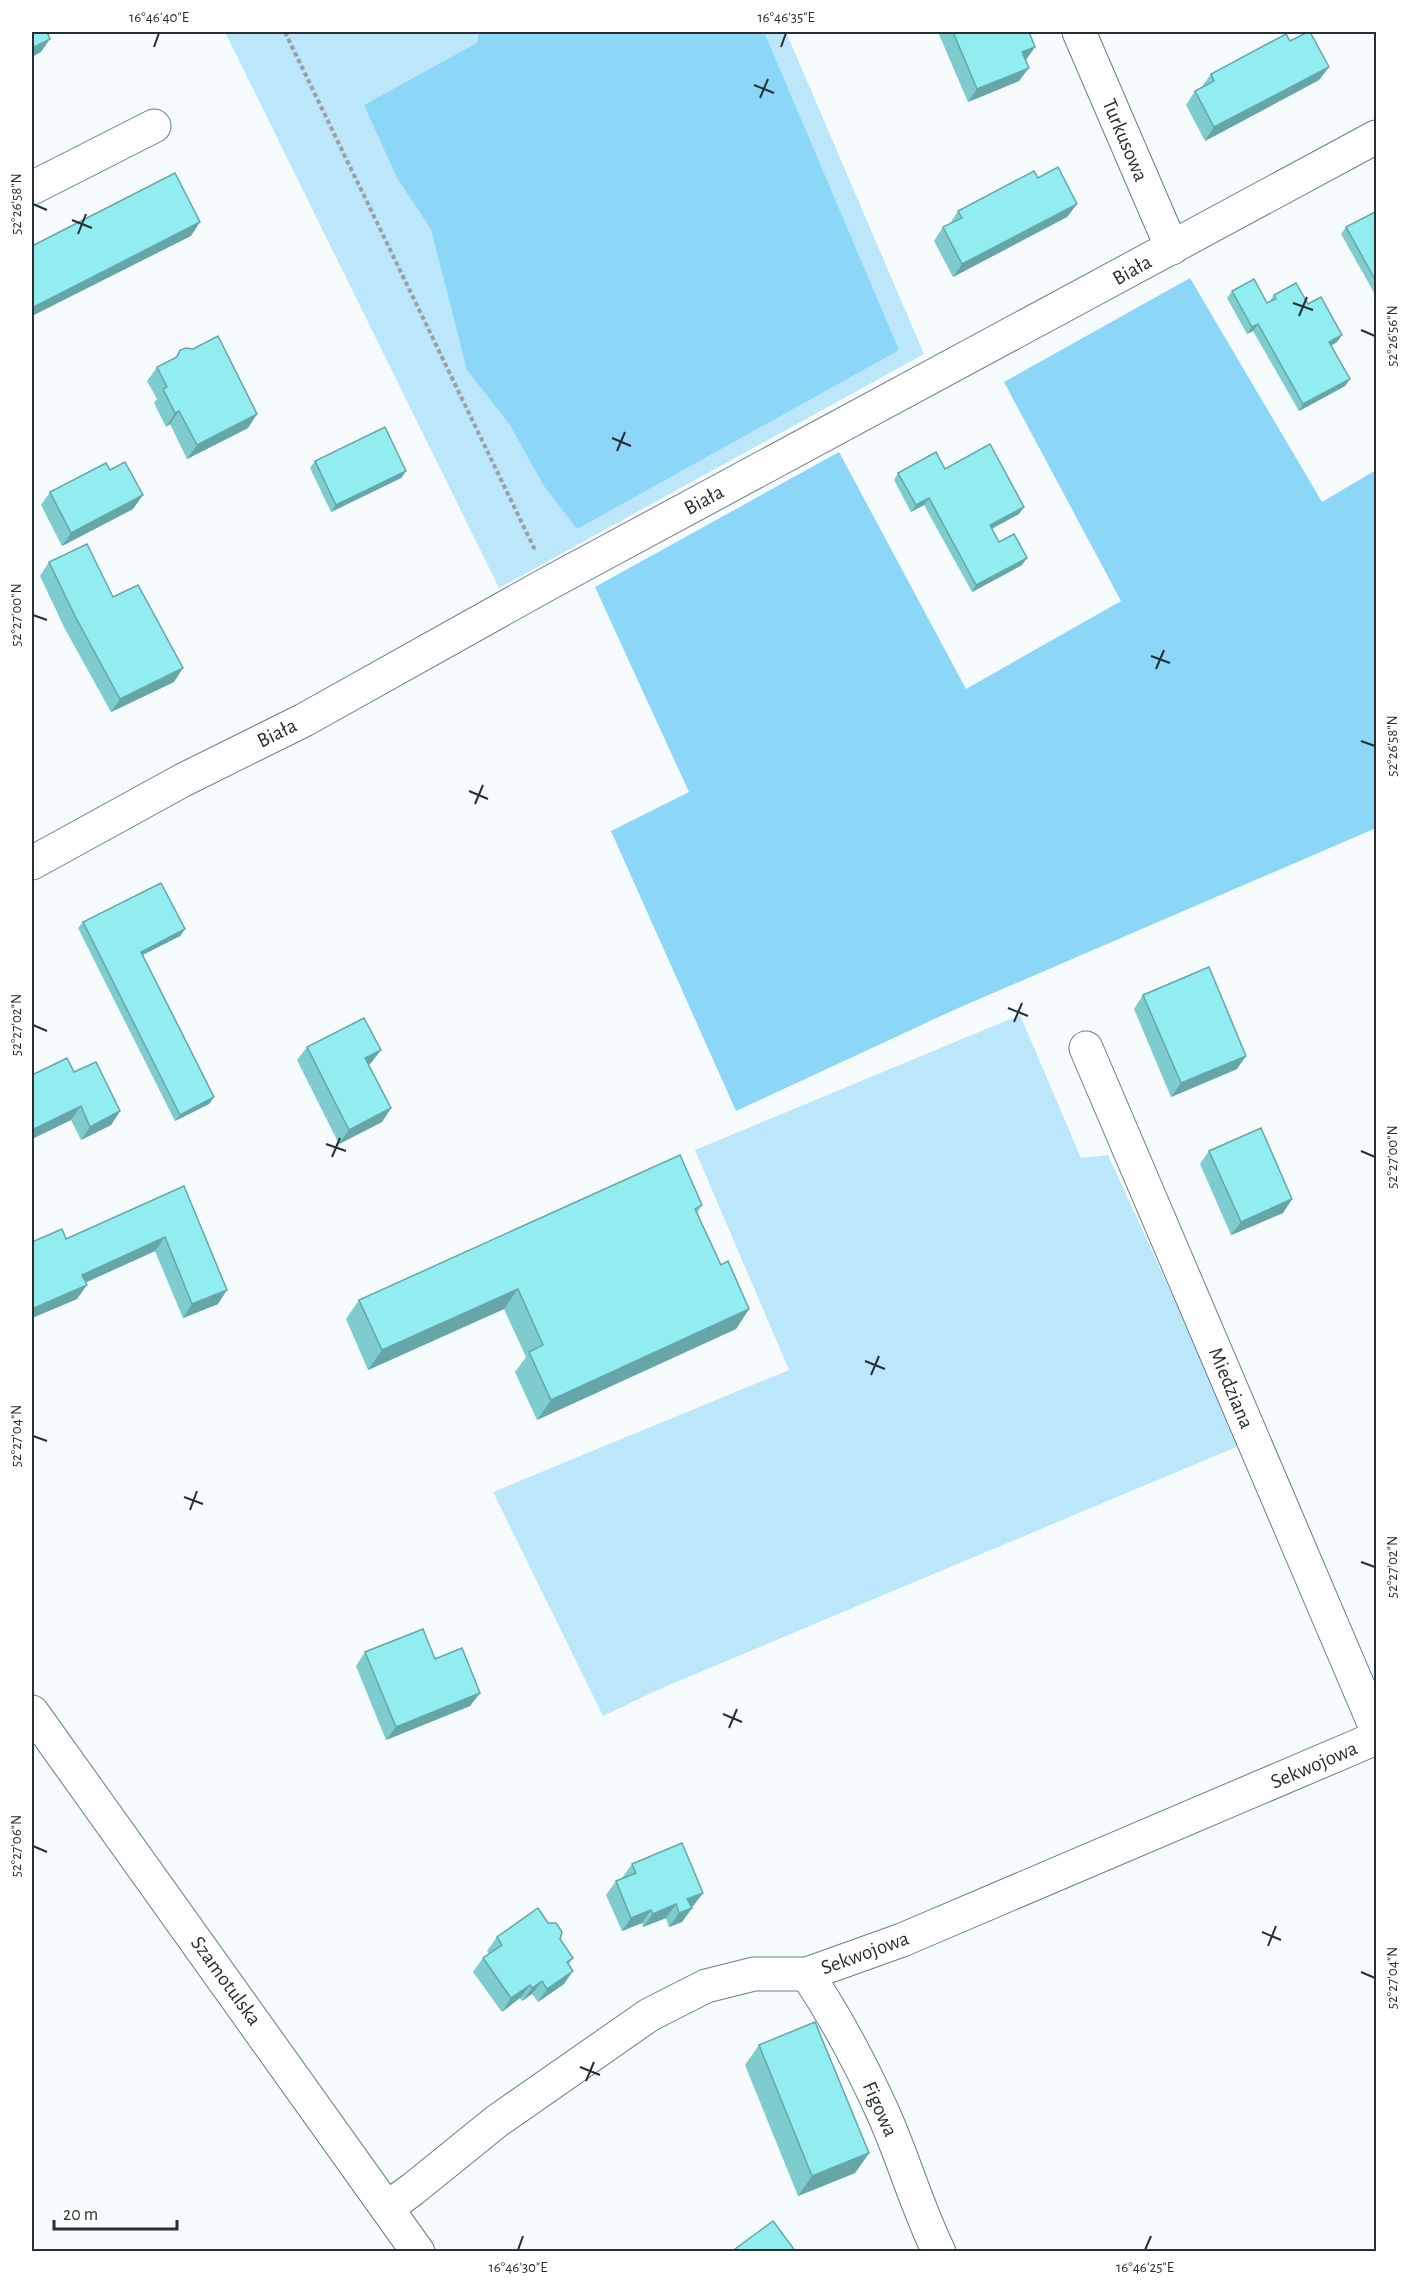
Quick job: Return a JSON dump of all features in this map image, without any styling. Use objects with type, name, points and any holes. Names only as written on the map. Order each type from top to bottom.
[{"type":"street","name":"Turkusowa","points":[[1078,32],[1172,249]]},
{"type":"street","points":[[32,188],[154,126]]},
{"type":"street","name":"Biała","points":[[32,863],[183,780],[304,720],[550,582],[1377,137]]},
{"type":"street","name":"Miedziana","points":[[1086,1048],[1377,1728]]},
{"type":"street","name":"Szamotulska","points":[[32,1712],[418,2252]]},
{"type":"street","name":"Sekwojowa","points":[[387,2208],[497,2121],[649,2015],[706,1986],[754,1974],[807,1974],[902,1940],[1377,1738]]},
{"type":"street","name":"Figowa","points":[[807,1974],[837,2019],[884,2115],[922,2217],[939,2252]]},
{"type":"path","points":[[285,32],[550,582]]},
{"type":"shaded area","points":[[225,32],[786,32],[924,354],[499,588]]},
{"type":"shaded area","points":[[479,32],[764,32],[899,350],[577,529],[544,486],[510,425],[467,370],[431,229],[397,178],[364,105],[477,43]]},
{"type":"shaded area","points":[[1190,278],[1322,502],[1376,470],[1376,828],[956,1009],[736,1111],[611,831],[689,792],[595,587],[839,452],[966,689],[1121,601],[1004,382]]},
{"type":"shaded area","points":[[1020,1015],[1081,1158],[1108,1155],[1241,1445],[662,1688],[603,1716],[493,1492],[789,1370],[695,1150]]},
{"type":"building","points":[[32,32],[47,32],[50,39],[32,48]]},
{"type":"building","points":[[953,32],[1029,32],[1035,47],[1022,52],[1029,68],[977,89]]},
{"type":"building","points":[[1308,32],[1329,67],[1214,127],[1195,91],[1214,81],[1211,74],[1286,34],[1290,41]]},
{"type":"building","points":[[1058,167],[1077,204],[962,264],[943,227],[962,218],[958,211],[1034,171],[1038,178]]},
{"type":"building","points":[[175,173],[200,222],[32,308],[32,246]]},
{"type":"building","points":[[1377,211],[1377,283],[1346,227]]},
{"type":"building","points":[[1254,279],[1267,303],[1276,299],[1274,295],[1296,283],[1308,304],[1321,297],[1342,335],[1329,342],[1350,379],[1303,404],[1258,324],[1252,327],[1232,291]]},
{"type":"building","points":[[218,336],[257,414],[197,445],[179,411],[175,413],[163,389],[167,387],[157,367],[177,357],[180,350],[193,349]]},
{"type":"building","points":[[385,427],[406,471],[336,505],[315,461]]},
{"type":"building","points":[[990,444],[1024,507],[990,525],[999,542],[1014,534],[1027,558],[976,585],[929,498],[916,505],[898,473],[936,452],[945,469]]},
{"type":"building","points":[[125,462],[143,495],[71,533],[50,492],[106,463],[110,470]]},
{"type":"building","points":[[87,544],[113,597],[138,585],[183,668],[120,699],[49,562]]},
{"type":"building","points":[[161,883],[185,929],[141,952],[214,1097],[180,1115],[83,922]]},
{"type":"building","points":[[1209,967],[1246,1056],[1181,1083],[1143,995]]},
{"type":"building","points":[[364,1018],[381,1050],[365,1058],[391,1108],[349,1130],[307,1047]]},
{"type":"building","points":[[67,1058],[74,1072],[96,1062],[120,1111],[90,1127],[81,1106],[32,1130],[32,1075]]},
{"type":"building","points":[[1261,1128],[1292,1199],[1241,1222],[1209,1151]]},
{"type":"building","points":[[680,1155],[702,1205],[695,1209],[721,1265],[728,1261],[749,1309],[551,1400],[529,1352],[543,1345],[518,1289],[382,1350],[359,1300]]},
{"type":"building","points":[[184,1186],[227,1290],[192,1304],[165,1237],[82,1275],[87,1285],[34,1308],[32,1302],[32,1242],[62,1229],[66,1239]]},
{"type":"building","points":[[423,1629],[435,1659],[462,1648],[480,1693],[396,1727],[365,1652]]},
{"type":"building","points":[[682,1843],[703,1893],[687,1899],[692,1908],[679,1913],[676,1904],[653,1914],[651,1910],[631,1918],[616,1881],[636,1873],[632,1864]]},
{"type":"building","points":[[538,1908],[548,1923],[556,1923],[562,1932],[560,1939],[573,1958],[567,1962],[573,1971],[547,1989],[542,1981],[532,1988],[530,1985],[511,1998],[483,1958],[502,1945],[497,1937]]},
{"type":"building","points":[[815,2022],[869,2153],[812,2176],[759,2045]]},
{"type":"building","points":[[773,2221],[796,2252],[731,2252]]}]
